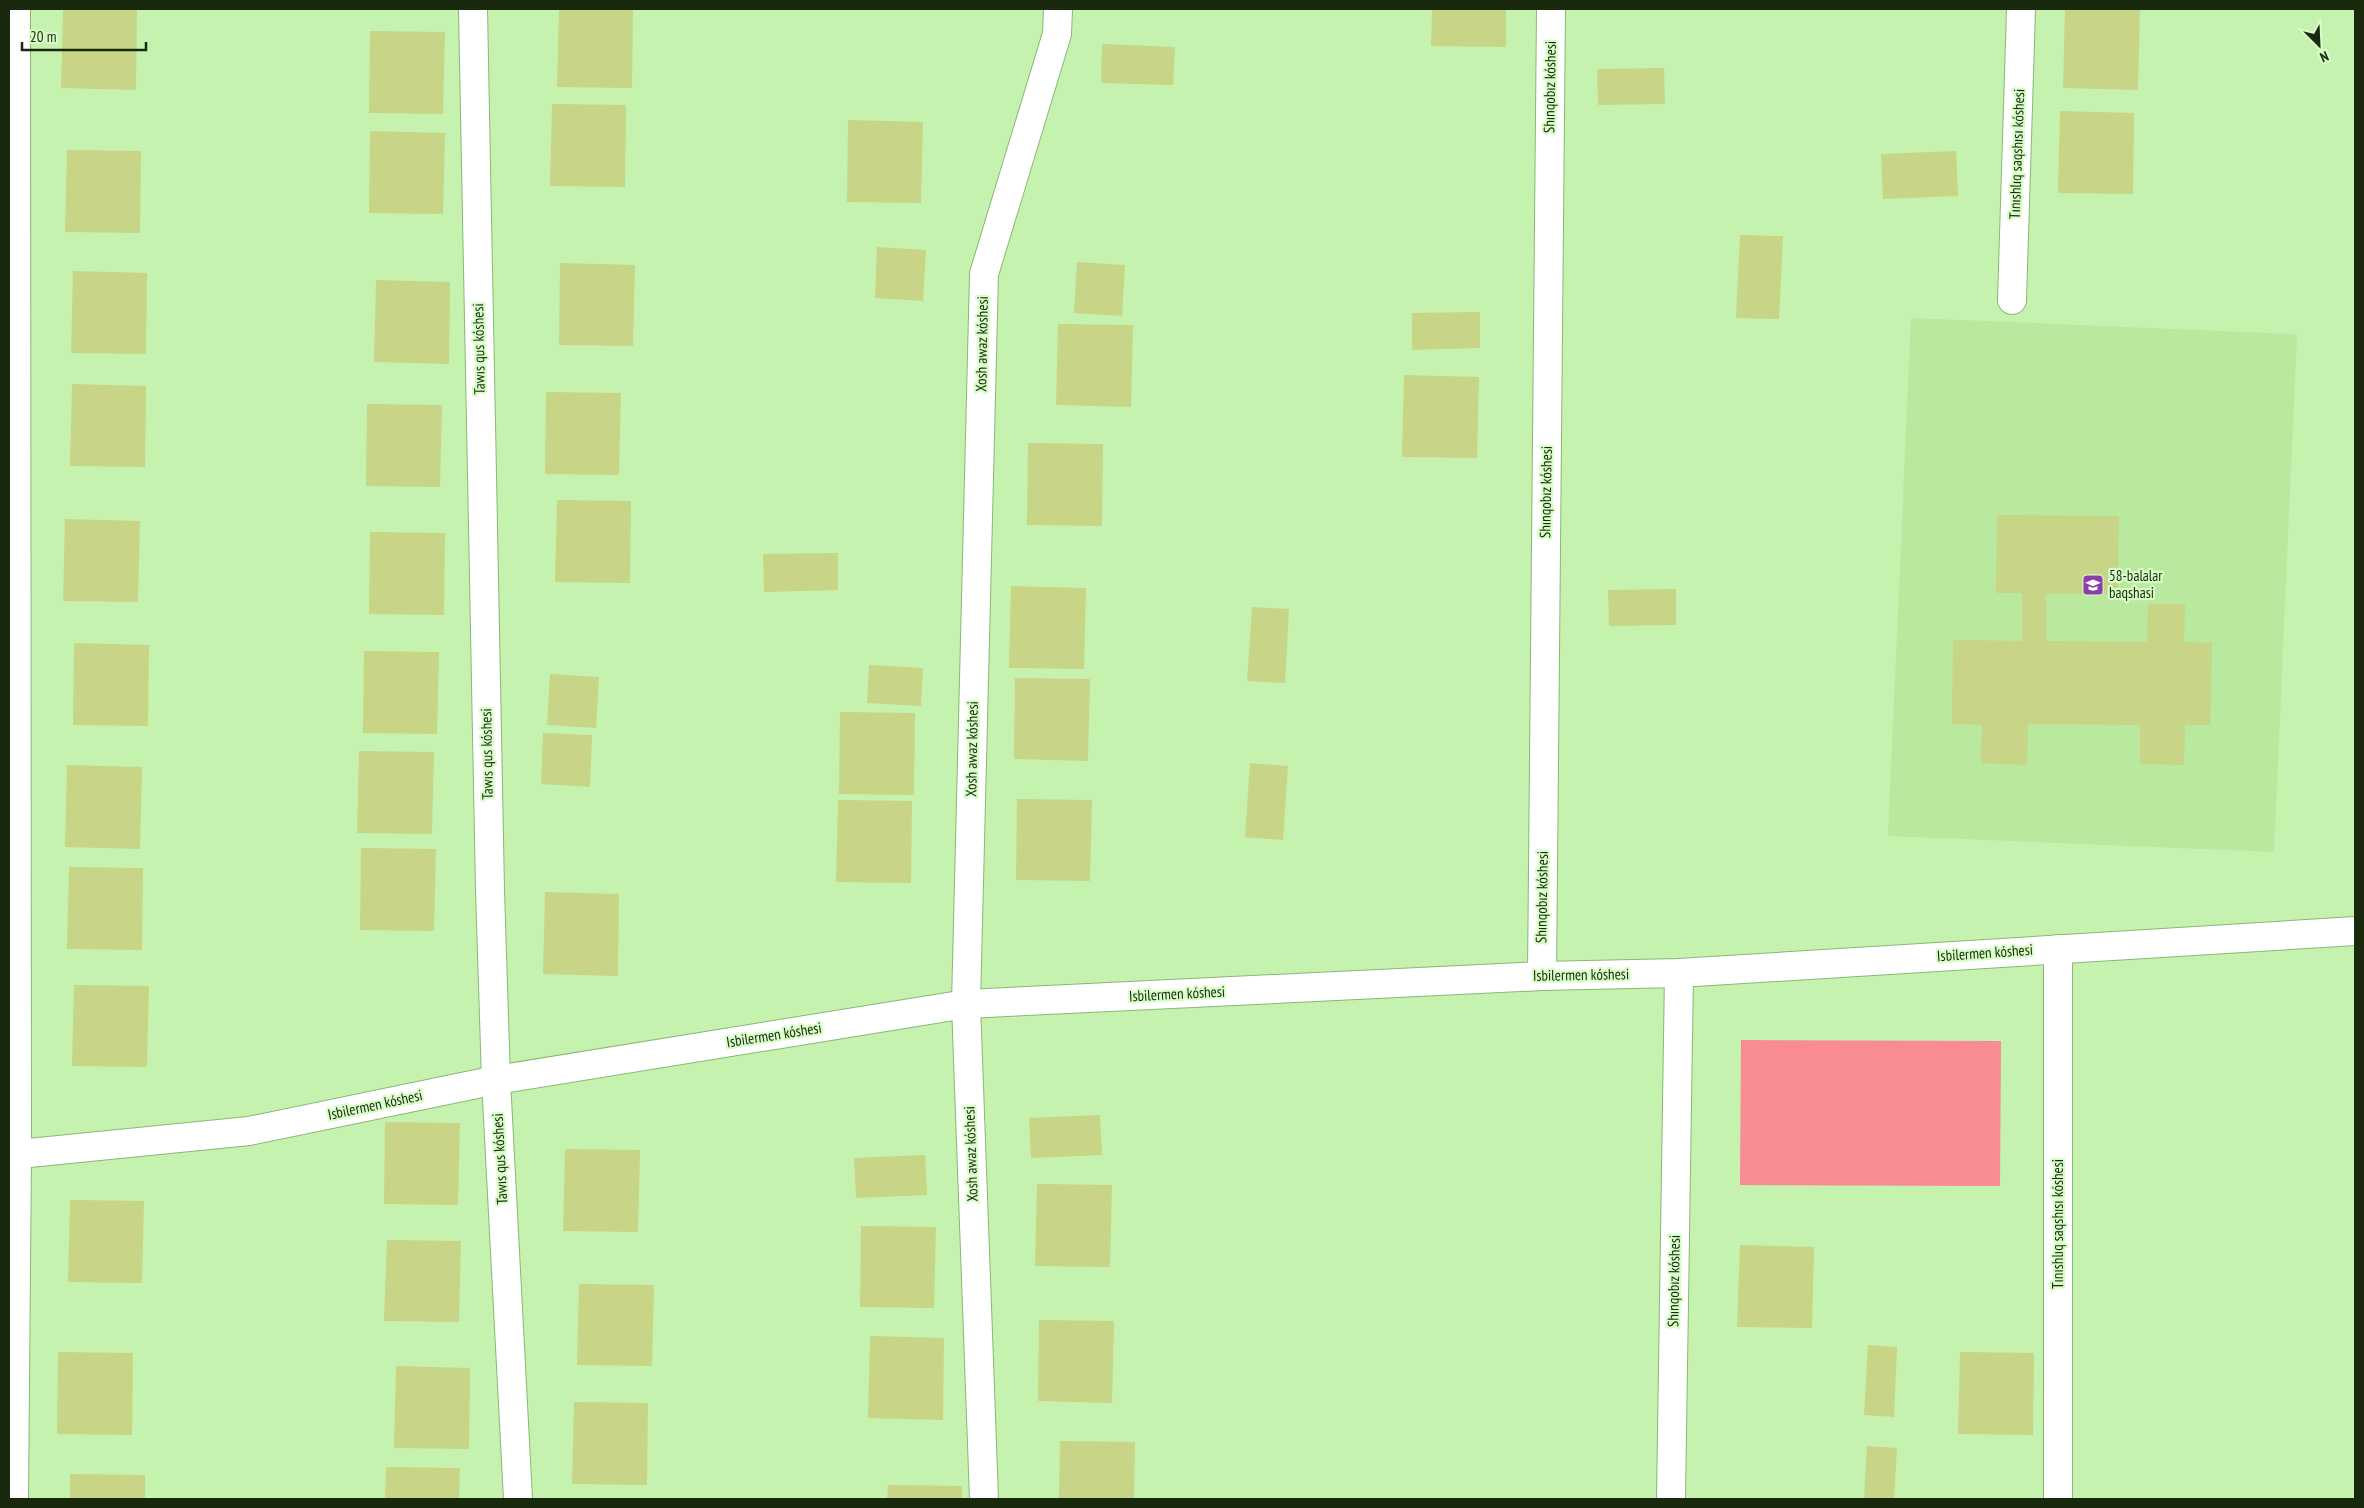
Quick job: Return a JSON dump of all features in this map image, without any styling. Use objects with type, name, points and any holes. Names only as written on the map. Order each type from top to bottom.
[{"type":"street","points":[[14,1499],[16,9]]},
{"type":"street","name":"Tawıs qus kóshesi","points":[[473,9],[490,890],[496,1080],[518,1499]]},
{"type":"street","name":"Xosh awaz kóshesi","points":[[984,1499],[966,1004],[984,274],[1057,34],[1058,9]]},
{"type":"street","name":"Shınqobız kóshesi","points":[[1542,976],[1551,9]]},
{"type":"street","name":"Tınıshlıq saqshısı kóshesi","points":[[2012,300],[2021,9]]},
{"type":"street","name":"Isbilermen kóshesi","points":[[13,1155],[249,1131],[496,1080],[966,1004],[1542,976],[1679,973],[2355,931]]},
{"type":"street","name":"Tınıshlıq saqshısı kóshesi","points":[[2058,949],[2058,1499]]},
{"type":"street","name":"Shınqobız kóshesi","points":[[1671,1499],[1679,973]]},
{"type":"shaded area","name":"58-balalar baqshasi","points":[[1911,318],[2297,334],[2274,852],[1888,836]]},
{"type":"shaded area","points":[[1741,1040],[2001,1041],[2000,1186],[1740,1185]]},
{"type":"building","points":[[63,9],[137,9],[136,90],[61,88]]},
{"type":"building","points":[[559,9],[633,9],[632,88],[557,87]]},
{"type":"building","points":[[1432,9],[1506,9],[1506,47],[1431,46]]},
{"type":"building","points":[[2065,9],[2140,9],[2138,90],[2063,88]]},
{"type":"building","points":[[370,31],[445,32],[443,114],[369,113]]},
{"type":"building","points":[[1102,44],[1175,47],[1173,85],[1101,83]]},
{"type":"building","points":[[1664,68],[1665,104],[1598,105],[1597,69]]},
{"type":"building","points":[[552,104],[626,105],[625,187],[550,186]]},
{"type":"building","points":[[2060,111],[2134,113],[2133,194],[2058,193]]},
{"type":"building","points":[[848,120],[923,122],[921,203],[847,202]]},
{"type":"building","points":[[370,131],[445,133],[443,214],[369,213]]},
{"type":"building","points":[[67,150],[141,151],[140,233],[65,232]]},
{"type":"building","points":[[1956,151],[1958,196],[1883,199],[1881,154]]},
{"type":"building","points":[[1740,235],[1783,236],[1779,319],[1736,318]]},
{"type":"building","points":[[877,247],[926,250],[923,301],[875,298]]},
{"type":"building","points":[[1077,262],[1125,265],[1122,316],[1074,313]]},
{"type":"building","points":[[560,263],[635,265],[633,346],[559,345]]},
{"type":"building","points":[[73,271],[147,273],[146,354],[71,353]]},
{"type":"building","points":[[376,280],[450,282],[449,364],[374,362]]},
{"type":"building","points":[[1480,312],[1480,348],[1412,350],[1412,313]]},
{"type":"building","points":[[1058,324],[1133,325],[1131,407],[1056,405]]},
{"type":"building","points":[[1404,375],[1479,377],[1477,458],[1402,457]]},
{"type":"building","points":[[72,384],[146,386],[145,467],[70,466]]},
{"type":"building","points":[[546,392],[621,393],[619,475],[545,474]]},
{"type":"building","points":[[367,404],[442,405],[440,487],[366,486]]},
{"type":"building","points":[[1028,443],[1103,444],[1102,526],[1027,525]]},
{"type":"building","points":[[557,500],[631,501],[630,583],[555,582]]},
{"type":"building","points":[[1997,515],[2119,516],[2118,594],[2046,594],[2046,641],[2147,642],[2148,604],[2185,604],[2184,642],[2212,643],[2210,725],[2185,725],[2184,765],[2140,764],[2140,725],[2028,724],[2027,765],[1981,763],[1982,725],[1952,724],[1953,640],[2022,641],[2022,593],[1996,593]]},
{"type":"building","points":[[65,519],[140,521],[138,602],[63,601]]},
{"type":"building","points":[[370,532],[445,533],[444,615],[369,614]]},
{"type":"building","points":[[838,553],[838,590],[764,592],[763,554]]},
{"type":"building","points":[[1011,586],[1086,588],[1084,669],[1009,668]]},
{"type":"building","points":[[1676,589],[1676,625],[1609,626],[1608,590]]},
{"type":"building","points":[[1252,607],[1289,609],[1285,683],[1247,681]]},
{"type":"building","points":[[74,643],[149,645],[148,726],[73,725]]},
{"type":"building","points":[[364,651],[439,652],[437,734],[363,733]]},
{"type":"building","points":[[869,665],[923,668],[921,706],[867,703]]},
{"type":"building","points":[[550,674],[599,677],[596,728],[547,725]]},
{"type":"building","points":[[1015,678],[1090,679],[1088,761],[1014,759]]},
{"type":"building","points":[[840,712],[915,713],[914,795],[839,794]]},
{"type":"building","points":[[543,733],[592,735],[590,787],[541,784]]},
{"type":"building","points":[[359,751],[434,752],[432,834],[357,833]]},
{"type":"building","points":[[1250,763],[1288,766],[1283,840],[1245,837]]},
{"type":"building","points":[[67,765],[142,767],[140,849],[65,847]]},
{"type":"building","points":[[1017,799],[1092,800],[1090,881],[1016,880]]},
{"type":"building","points":[[838,800],[912,801],[911,883],[836,882]]},
{"type":"building","points":[[361,848],[436,849],[434,931],[360,930]]},
{"type":"building","points":[[69,867],[143,868],[142,950],[67,949]]},
{"type":"building","points":[[545,892],[619,894],[618,976],[543,974]]},
{"type":"building","points":[[74,985],[149,986],[147,1067],[72,1066]]},
{"type":"building","points":[[1100,1115],[1102,1155],[1031,1158],[1029,1118]]},
{"type":"building","points":[[385,1122],[460,1123],[458,1205],[384,1204]]},
{"type":"building","points":[[565,1149],[640,1150],[638,1232],[563,1231]]},
{"type":"building","points":[[925,1155],[927,1195],[856,1198],[854,1158]]},
{"type":"building","points":[[1037,1184],[1112,1185],[1110,1267],[1035,1266]]},
{"type":"building","points":[[70,1200],[144,1201],[142,1283],[68,1282]]},
{"type":"building","points":[[861,1226],[936,1227],[934,1308],[860,1307]]},
{"type":"building","points":[[387,1240],[461,1241],[459,1322],[384,1321]]},
{"type":"building","points":[[1740,1245],[1814,1247],[1812,1328],[1737,1327]]},
{"type":"building","points":[[579,1284],[654,1285],[652,1366],[577,1365]]},
{"type":"building","points":[[1039,1320],[1114,1321],[1112,1403],[1038,1401]]},
{"type":"building","points":[[870,1336],[944,1338],[943,1420],[868,1418]]},
{"type":"building","points":[[1868,1345],[1897,1347],[1894,1417],[1864,1415]]},
{"type":"building","points":[[58,1352],[133,1353],[132,1435],[57,1434]]},
{"type":"building","points":[[1960,1352],[2034,1353],[2033,1435],[1958,1434]]},
{"type":"building","points":[[396,1366],[470,1368],[469,1449],[394,1448]]},
{"type":"building","points":[[574,1402],[648,1403],[647,1485],[572,1484]]},
{"type":"building","points":[[1060,1441],[1135,1442],[1134,1499],[1059,1499]]},
{"type":"building","points":[[1867,1446],[1897,1448],[1894,1499],[1864,1499]]},
{"type":"building","points":[[386,1467],[460,1468],[459,1499],[385,1499]]},
{"type":"building","points":[[70,1474],[145,1475],[145,1499],[70,1499]]},
{"type":"building","points":[[888,1485],[962,1486],[962,1499],[887,1499]]},
{"type":"place","name":"58-balalar baqshasi","points":[[2093,585]]}]
